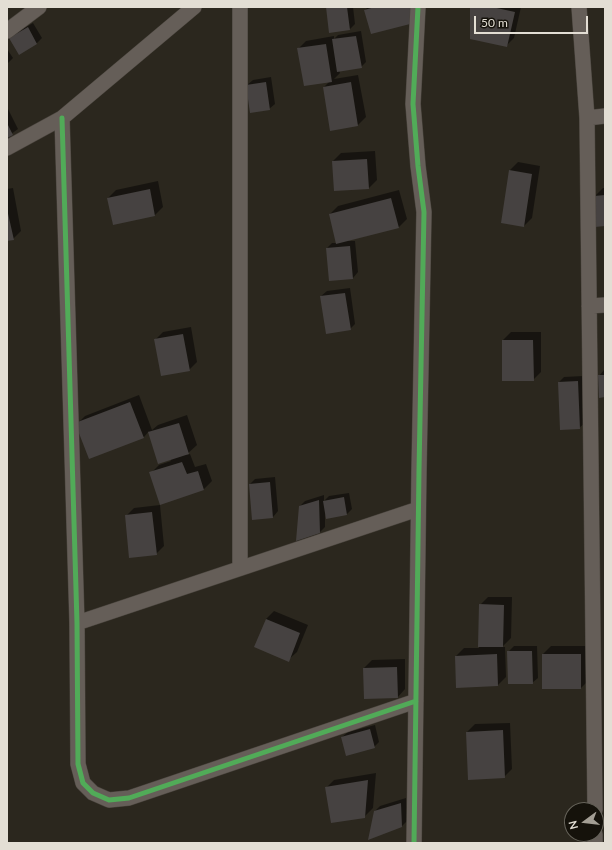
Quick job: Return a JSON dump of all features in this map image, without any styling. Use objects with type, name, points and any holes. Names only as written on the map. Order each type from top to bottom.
[{"type":"street","points":[[7,31],[39,7]]},
{"type":"street","points":[[7,148],[62,118],[194,7]]},
{"type":"street","points":[[240,7],[240,568]]},
{"type":"street","points":[[414,843],[418,509],[424,212],[418,166],[413,104],[418,7]]},
{"type":"street","points":[[579,7],[587,118],[590,306],[598,495],[594,802]]},
{"type":"street","points":[[587,118],[605,116]]},
{"type":"street","points":[[62,118],[76,623],[78,764],[83,783],[93,793],[109,800],[129,798],[416,702]]},
{"type":"street","points":[[590,306],[605,305]]},
{"type":"street","points":[[76,623],[418,509]]},
{"type":"building","points":[[326,7],[347,7],[350,30],[329,33]]},
{"type":"building","points":[[375,7],[410,7],[414,23],[371,34],[364,10]]},
{"type":"building","points":[[470,7],[492,7],[515,12],[507,47],[470,39]]},
{"type":"building","points":[[28,27],[37,44],[19,55],[9,38]]},
{"type":"building","points":[[356,36],[362,68],[337,72],[332,39]]},
{"type":"building","points":[[326,44],[332,82],[304,86],[297,48]]},
{"type":"building","points":[[266,82],[270,110],[250,113],[246,85]]},
{"type":"building","points":[[351,82],[358,126],[330,131],[323,87]]},
{"type":"building","points":[[7,123],[13,135],[7,138]]},
{"type":"building","points":[[367,159],[369,189],[334,191],[332,161]]},
{"type":"building","points":[[509,170],[532,174],[524,227],[501,223]]},
{"type":"building","points":[[150,189],[155,216],[113,225],[107,198]]},
{"type":"building","points":[[605,195],[605,226],[595,227],[594,196]]},
{"type":"building","points":[[391,198],[399,228],[336,244],[329,214]]},
{"type":"building","points":[[7,209],[14,240],[7,241]]},
{"type":"building","points":[[350,246],[353,279],[329,281],[326,248]]},
{"type":"building","points":[[345,293],[351,330],[326,334],[320,296]]},
{"type":"building","points":[[183,334],[190,371],[161,376],[154,339]]},
{"type":"building","points":[[502,340],[533,340],[534,381],[502,381]]},
{"type":"building","points":[[598,375],[605,375],[605,397],[599,398]]},
{"type":"building","points":[[578,381],[580,429],[560,430],[558,382]]},
{"type":"building","points":[[130,402],[144,438],[89,459],[75,423]]},
{"type":"building","points":[[179,423],[189,454],[158,464],[148,432]]},
{"type":"building","points":[[182,462],[187,474],[198,471],[204,490],[160,505],[149,472]]},
{"type":"building","points":[[270,482],[273,518],[252,520],[249,484]]},
{"type":"building","points":[[344,497],[347,515],[326,519],[323,501]]},
{"type":"building","points":[[319,500],[320,533],[296,541],[299,506]]},
{"type":"building","points":[[152,512],[157,555],[129,558],[125,515]]},
{"type":"building","points":[[479,604],[504,605],[503,647],[478,647]]},
{"type":"building","points":[[266,619],[300,633],[289,662],[254,647]]},
{"type":"building","points":[[507,651],[532,651],[533,684],[508,684]]},
{"type":"building","points":[[497,654],[498,686],[456,688],[455,656]]},
{"type":"building","points":[[542,654],[581,654],[581,689],[542,689]]},
{"type":"building","points":[[397,667],[398,698],[364,699],[363,668]]},
{"type":"building","points":[[370,729],[375,748],[346,756],[341,737]]},
{"type":"building","points":[[503,730],[505,778],[468,780],[466,732]]},
{"type":"building","points":[[368,780],[365,818],[331,823],[325,787]]},
{"type":"building","points":[[401,803],[402,827],[368,840],[374,811]]},
{"type":"cycle path","points":[[414,843],[424,212],[418,166],[413,104],[418,7]]},
{"type":"cycle path","points":[[62,118],[77,623],[78,764],[83,783],[93,793],[109,800],[129,798],[416,701]]}]
